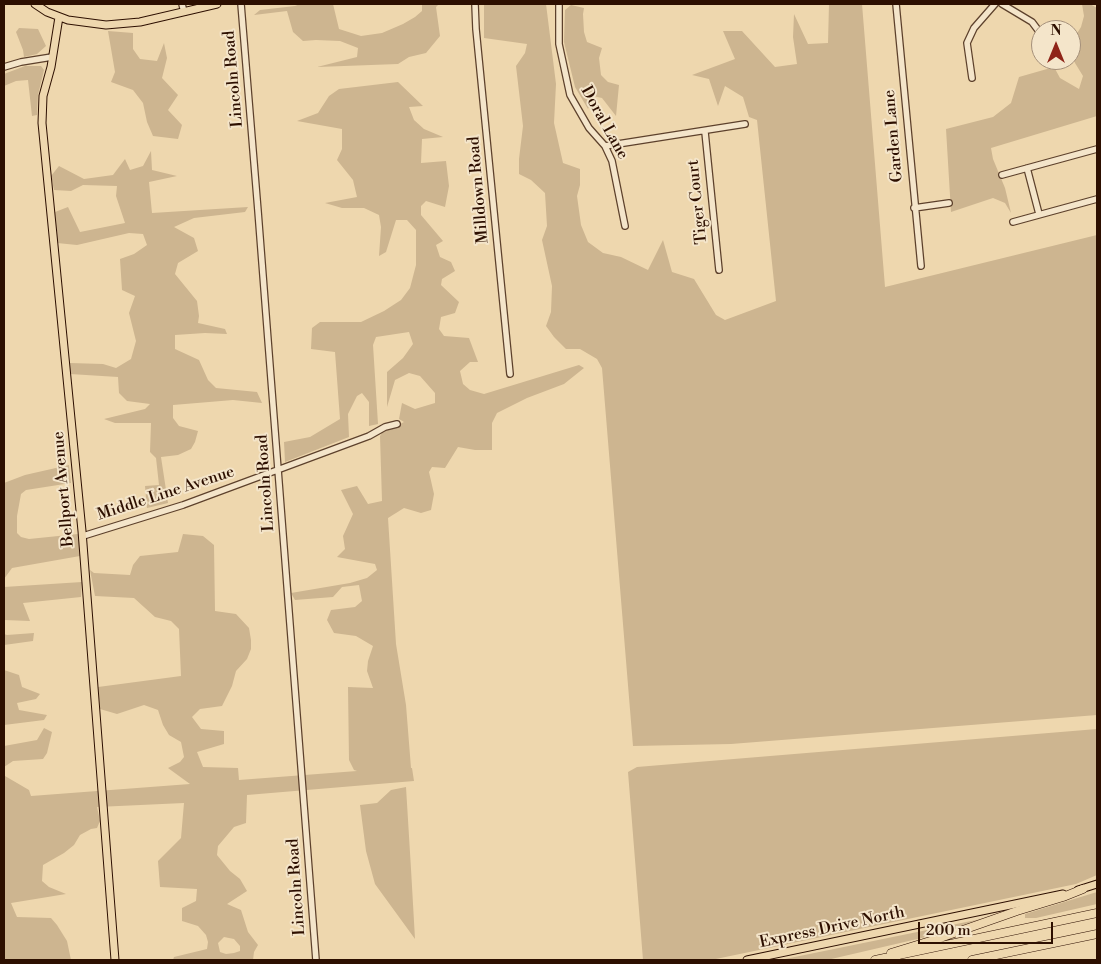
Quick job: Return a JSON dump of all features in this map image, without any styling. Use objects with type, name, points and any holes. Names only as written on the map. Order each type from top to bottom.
[{"type":"highway","points":[[868,960],[948,936],[1083,889]]},
{"type":"highway","points":[[875,960],[1097,913]]},
{"type":"highway","points":[[972,960],[1097,934]]},
{"type":"main road","points":[[35,4],[59,17],[97,24],[140,22],[217,4]]},
{"type":"main road","name":"Bellport Avenue","points":[[59,17],[43,96],[41,116],[83,536],[115,960]]},
{"type":"main road","name":"Express Drive North","points":[[748,960],[1083,889],[1097,884]]},
{"type":"street","points":[[182,4],[184,12]]},
{"type":"street","name":"Lincoln Road","points":[[241,4],[316,960]]},
{"type":"street","name":"Milldown Road","points":[[475,4],[510,374]]},
{"type":"street","name":"Doral Lane","points":[[559,4],[559,44],[570,95],[589,128],[605,146],[612,160],[625,226]]},
{"type":"street","name":"Garden Lane","points":[[896,4],[921,266]]},
{"type":"street","points":[[972,78],[967,43],[974,28],[995,4]]},
{"type":"street","points":[[1002,4],[1031,21]]},
{"type":"street","points":[[4,67],[52,56]]},
{"type":"street","points":[[605,146],[705,132],[745,124]]},
{"type":"street","name":"Tiger Court","points":[[705,132],[719,270]]},
{"type":"street","points":[[1002,175],[1097,149]]},
{"type":"street","points":[[1027,168],[1039,214]]},
{"type":"street","points":[[1013,222],[1097,200]]},
{"type":"street","points":[[914,208],[949,203]]},
{"type":"street","name":"Middle Line Avenue","points":[[83,536],[183,505],[397,424]]},
{"type":"shaded area","points":[[300,4],[333,4],[339,29],[361,36],[382,33],[403,24],[422,11],[422,4],[439,4],[436,7],[440,36],[426,53],[409,57],[398,64],[317,67],[357,57],[358,48],[340,41],[303,41],[293,32],[287,11],[254,15],[260,10]]},
{"type":"shaded area","points":[[484,4],[546,4],[556,84],[554,123],[563,163],[580,169],[580,185],[577,196],[581,225],[588,242],[603,253],[621,257],[648,270],[663,240],[672,272],[694,279],[716,315],[725,320],[776,301],[757,120],[749,117],[743,97],[725,86],[718,106],[709,79],[692,75],[735,59],[723,31],[742,31],[775,67],[797,64],[793,37],[794,14],[808,44],[828,43],[829,4],[862,4],[885,287],[1097,235],[1097,715],[731,744],[633,746],[602,368],[597,359],[580,349],[566,349],[546,326],[551,312],[552,286],[542,240],[547,226],[545,193],[531,180],[519,174],[523,126],[516,66],[525,53],[527,44],[484,38]]},
{"type":"shaded area","points":[[1082,4],[1090,4],[1097,8],[1097,116],[991,148],[993,159],[1005,188],[1011,213],[1005,203],[993,198],[951,212],[946,129],[993,117],[1011,103],[1019,77],[1044,70],[1056,70],[1060,78],[1079,89],[1083,76],[1079,70],[1081,70],[1081,27],[1084,16]]},
{"type":"shaded area","points":[[571,5],[584,8],[584,32],[587,42],[602,48],[599,58],[601,75],[608,82],[619,85],[616,116],[602,98],[593,96],[588,109],[575,87],[564,42],[565,10]]},
{"type":"shaded area","points":[[19,28],[38,29],[46,46],[37,54],[24,57],[16,32]]},
{"type":"shaded area","points":[[108,31],[133,33],[133,49],[140,59],[157,61],[164,43],[167,58],[162,78],[178,95],[168,110],[182,125],[178,139],[153,136],[147,122],[143,103],[133,90],[111,82],[115,72]]},
{"type":"shaded area","points":[[25,66],[41,66],[44,70],[38,95],[37,115],[32,116],[28,80],[16,81],[4,86],[4,74]]},
{"type":"shaded area","points":[[398,82],[423,106],[409,107],[414,120],[424,129],[443,137],[422,139],[421,163],[446,161],[449,186],[445,207],[426,201],[421,206],[421,215],[443,241],[436,245],[440,257],[451,262],[455,271],[442,279],[441,285],[459,302],[455,313],[441,317],[439,329],[444,336],[469,338],[478,362],[470,362],[460,371],[463,384],[470,390],[484,394],[579,365],[584,368],[564,384],[527,398],[497,413],[492,423],[492,450],[458,447],[445,468],[432,467],[429,472],[434,494],[431,510],[421,513],[404,508],[388,518],[396,644],[406,705],[411,768],[414,781],[247,795],[246,823],[234,827],[218,846],[217,855],[230,871],[240,879],[247,891],[227,904],[241,910],[248,932],[258,945],[254,952],[253,960],[173,960],[174,957],[207,949],[208,942],[206,935],[198,926],[182,921],[182,908],[196,901],[197,889],[160,887],[158,861],[181,838],[184,803],[97,807],[100,821],[97,828],[80,835],[74,845],[43,865],[42,881],[49,887],[66,894],[11,903],[17,917],[51,918],[67,941],[71,960],[4,960],[4,773],[5,776],[29,790],[31,796],[190,784],[168,768],[180,762],[184,757],[181,742],[169,735],[158,710],[144,705],[117,714],[100,709],[98,687],[181,676],[179,629],[171,621],[155,617],[134,598],[95,596],[90,570],[94,573],[130,575],[133,565],[140,556],[178,552],[183,534],[203,536],[214,545],[215,611],[236,614],[249,628],[251,649],[247,659],[236,671],[232,686],[222,706],[200,709],[192,717],[201,729],[224,731],[224,744],[197,752],[203,767],[238,768],[239,780],[357,771],[354,770],[349,760],[348,687],[373,688],[367,671],[373,646],[356,636],[334,633],[327,620],[331,610],[355,607],[362,601],[359,585],[342,587],[333,597],[295,600],[291,593],[350,583],[367,578],[377,570],[375,564],[337,557],[345,549],[343,536],[353,514],[341,490],[357,486],[368,504],[382,501],[380,436],[382,433],[404,422],[399,419],[402,403],[415,409],[435,403],[435,393],[420,376],[409,373],[395,380],[387,407],[387,372],[403,358],[413,344],[409,332],[376,337],[373,345],[378,424],[369,426],[369,402],[362,393],[357,396],[348,414],[349,437],[285,462],[284,442],[310,437],[340,419],[335,352],[311,349],[312,328],[320,322],[361,322],[384,311],[401,300],[410,288],[416,265],[416,230],[407,220],[396,220],[386,252],[379,256],[381,227],[379,215],[364,208],[342,208],[325,203],[357,197],[353,180],[337,160],[342,149],[342,129],[297,121],[318,113],[329,96],[339,89]],"holes":[[[224,937],[234,939],[240,946],[240,951],[226,954],[220,952],[218,943]]]},
{"type":"shaded area","points":[[151,151],[152,170],[177,176],[149,182],[152,213],[248,207],[245,212],[194,218],[174,227],[194,238],[198,251],[178,263],[175,274],[197,301],[198,323],[225,329],[227,334],[175,335],[175,349],[199,360],[208,380],[216,388],[257,392],[262,403],[233,400],[173,405],[173,418],[179,426],[198,431],[191,449],[178,455],[161,457],[168,503],[147,508],[145,486],[159,485],[156,458],[150,452],[151,423],[115,423],[104,419],[145,409],[150,404],[127,401],[119,393],[118,377],[70,374],[70,363],[103,364],[116,368],[131,359],[136,341],[129,313],[135,296],[122,290],[120,259],[134,254],[147,245],[143,234],[129,233],[77,245],[57,243],[55,212],[68,207],[80,232],[125,223],[116,196],[117,186],[83,185],[71,191],[54,190],[51,176],[59,166],[84,179],[113,175],[125,159],[130,170],[143,166]]},
{"type":"shaded area","points":[[69,465],[71,483],[26,490],[21,494],[17,516],[17,533],[21,537],[29,539],[78,534],[80,556],[12,568],[4,579],[4,483],[25,475]]},
{"type":"shaded area","points":[[82,582],[81,597],[23,603],[30,621],[4,620],[4,587]]},
{"type":"shaded area","points":[[34,633],[33,641],[4,645],[4,634]]},
{"type":"shaded area","points":[[4,670],[19,675],[22,687],[40,694],[36,699],[17,703],[19,710],[47,715],[44,720],[4,725]]},
{"type":"shaded area","points":[[44,728],[52,732],[47,753],[43,759],[13,761],[4,767],[4,746],[37,740]]},
{"type":"shaded area","points":[[1097,729],[1097,875],[1076,884],[711,960],[643,960],[628,772],[637,767]]},
{"type":"shaded area","points":[[406,787],[415,939],[375,884],[366,851],[360,805],[377,803],[391,790]]},
{"type":"shaded area","points":[[1097,892],[1097,904],[1036,918],[1025,918],[1025,914]]},
{"type":"shaded area","points":[[981,919],[926,937],[827,960],[780,960]]}]
